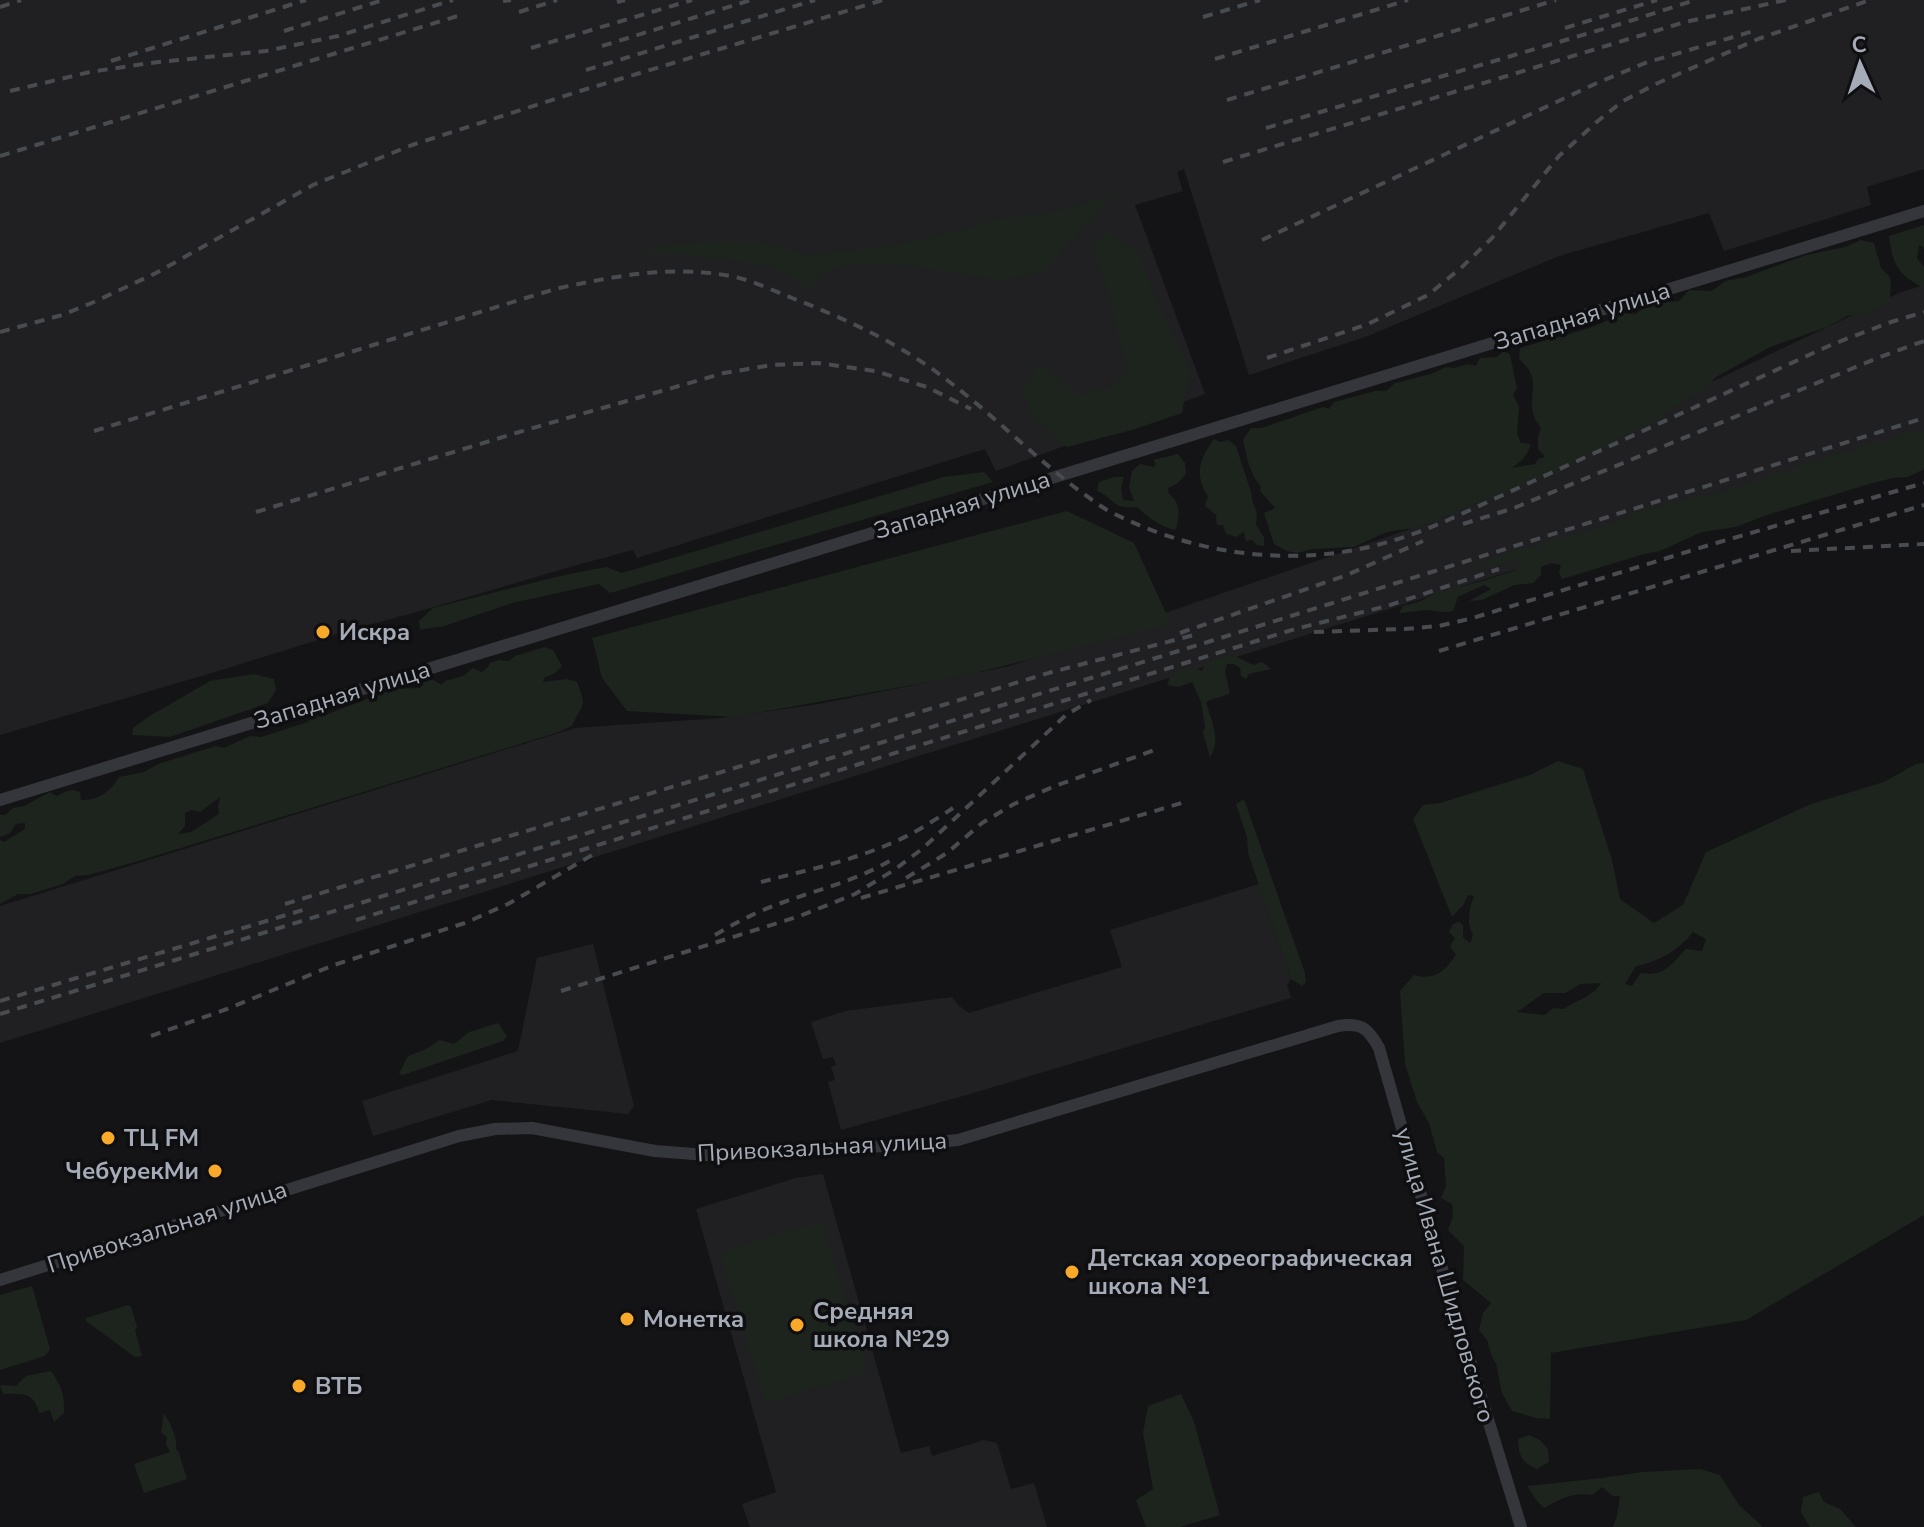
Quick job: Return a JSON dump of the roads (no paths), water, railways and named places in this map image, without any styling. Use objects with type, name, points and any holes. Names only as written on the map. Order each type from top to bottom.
[{"type":"street","name":"Западная улица","points":[[0,800],[1924,211]]},
{"type":"street","name":"Привокзальная улица","points":[[0,1280],[459,1136],[495,1129],[532,1128],[655,1151],[706,1155],[958,1140],[1338,1026],[1350,1024],[1364,1027]]},
{"type":"street","name":"улица Ивана Шидловского","points":[[1364,1027],[1379,1048],[1447,1286],[1521,1527]]},
{"type":"railway","points":[[0,7],[21,0]]},
{"type":"railway","points":[[111,61],[306,0]]},
{"type":"railway","points":[[284,31],[383,0]]},
{"type":"railway","points":[[10,91],[90,72],[266,51],[338,36],[453,0]]},
{"type":"railway","points":[[503,1],[511,0]]},
{"type":"railway","points":[[519,12],[557,0]]},
{"type":"railway","points":[[617,2],[625,0]]},
{"type":"railway","points":[[531,48],[692,0]]},
{"type":"railway","points":[[602,46],[751,0]]},
{"type":"railway","points":[[586,70],[815,0]]},
{"type":"railway","points":[[0,332],[62,315],[94,302],[156,273],[313,185],[412,145],[883,0]]},
{"type":"railway","points":[[1203,17],[1260,0]]},
{"type":"railway","points":[[1215,59],[1408,0]]},
{"type":"railway","points":[[1227,100],[1556,0]]},
{"type":"railway","points":[[1565,28],[1657,0]]},
{"type":"railway","points":[[1266,128],[1695,0]]},
{"type":"railway","points":[[1223,162],[1685,22],[1786,0]]},
{"type":"railway","points":[[1267,358],[1368,324],[1428,295],[1492,238],[1559,156],[1623,101],[1758,39],[1870,0]]},
{"type":"railway","points":[[0,156],[464,14]]},
{"type":"railway","points":[[1262,240],[1597,83],[1645,63],[1757,30]]},
{"type":"railway","points":[[94,431],[555,289],[645,273],[712,273],[749,281],[812,306],[872,333],[911,355],[964,393],[1077,489],[1107,510],[1140,526],[1211,548],[1248,554],[1322,554],[1359,549],[1433,526],[1833,344],[1924,312]]},
{"type":"railway","points":[[1463,524],[1514,508],[1924,341]]},
{"type":"railway","points":[[256,512],[724,373],[772,365],[818,363],[875,371],[927,387],[971,409]]},
{"type":"railway","points":[[0,1014],[1924,418]]},
{"type":"railway","points":[[1314,632],[1439,626],[1473,618],[1924,483]]},
{"type":"railway","points":[[1439,651],[1924,505]]},
{"type":"railway","points":[[1180,633],[1347,575],[1423,541]]},
{"type":"railway","points":[[1791,551],[1924,544]]},
{"type":"railway","points":[[356,920],[1295,629],[1387,606],[1499,569]]},
{"type":"railway","points":[[285,904],[1052,672],[1194,635]]},
{"type":"railway","points":[[561,991],[800,916],[855,894],[922,849],[1066,715],[1091,700]]},
{"type":"railway","points":[[906,878],[947,853],[982,823],[1014,804],[1160,748]]},
{"type":"railway","points":[[861,898],[1185,802]]},
{"type":"railway","points":[[761,882],[872,851],[912,833],[953,808]]},
{"type":"railway","points":[[151,1036],[334,965],[465,923],[508,904],[599,851]]},
{"type":"railway","points":[[715,935],[766,909],[852,879],[891,860]]},
{"type":"railway","points":[[0,1001],[303,910]]},
{"type":"place","name":"Искра","points":[[323,632]]},
{"type":"place","name":"ТЦ FM","points":[[108,1138]]},
{"type":"place","name":"ЧебурекМи","points":[[215,1171]]},
{"type":"place","name":"Детская хореографическая школа №1","points":[[1072,1272]]},
{"type":"place","name":"Монетка","points":[[627,1319]]},
{"type":"place","name":"Средняя школа №29","points":[[797,1325]]},
{"type":"place","name":"ВТБ","points":[[299,1386]]}]
